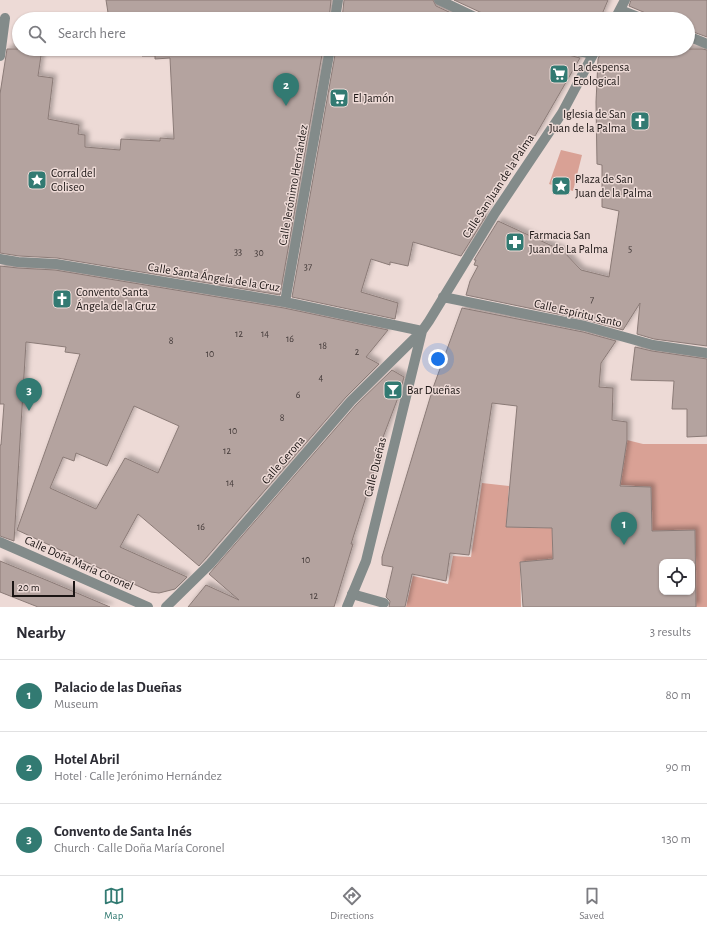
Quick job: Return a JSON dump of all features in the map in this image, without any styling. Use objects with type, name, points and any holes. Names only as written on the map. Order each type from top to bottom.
[{"type":"street","points":[[336,12],[338,0]]},
{"type":"street","points":[[439,0],[464,12]]},
{"type":"street","points":[[619,12],[625,0]]},
{"type":"street","points":[[0,56],[5,18]]},
{"type":"street","points":[[695,39],[707,44]]},
{"type":"street","name":"Calle Jerónimo Hernández","points":[[285,302],[329,56]]},
{"type":"street","name":"Calle San Juan de la Palma","points":[[422,331],[495,213],[562,113],[593,56]]},
{"type":"street","name":"Calle Santa Ángela de la Cruz","points":[[0,259],[18,262],[56,264],[285,302],[422,331]]},
{"type":"street","name":"Calle Espíritu Santo","points":[[443,297],[584,326],[653,345],[707,353]]},
{"type":"street","name":"Calle Dueñas","points":[[347,607],[366,561],[422,331]]},
{"type":"street","name":"Calle Gerona","points":[[166,607],[210,564],[351,401],[422,331]]},
{"type":"street","name":"Calle Doña María Coronel","points":[[0,542],[148,607]]},
{"type":"street","points":[[352,594],[384,603]]},
{"type":"shaded area","points":[[561,150],[582,155],[573,191],[549,184]]},
{"type":"shaded area","points":[[627,440],[643,444],[707,444],[707,607],[696,607],[695,530],[652,531],[651,487],[620,485]]},
{"type":"shaded area","points":[[482,483],[509,486],[506,527],[552,528],[553,559],[520,562],[521,607],[406,607],[413,576],[448,584],[453,556],[471,557]]},
{"type":"building","points":[[106,0],[331,0],[330,12],[108,12]]},
{"type":"building","points":[[344,0],[433,0],[436,6],[449,12],[343,12]]},
{"type":"building","points":[[454,0],[608,0],[603,12],[480,12]]},
{"type":"building","points":[[631,0],[707,0],[707,37],[695,33],[695,12],[643,12],[629,6]]},
{"type":"building","points":[[7,49],[12,49],[12,56],[41,56],[38,76],[53,78],[48,119],[79,125],[78,134],[85,135],[85,147],[120,150],[121,139],[160,141],[160,138],[174,139],[170,58],[155,59],[155,56],[322,56],[280,295],[57,258],[19,256],[0,253],[0,94]]},
{"type":"building","points":[[695,49],[707,50],[707,346],[654,339],[637,334],[640,303],[623,330],[586,320],[466,295],[470,281],[478,266],[474,265],[476,260],[474,260],[498,221],[563,251],[581,270],[609,277],[619,211],[602,207],[602,165],[597,164],[596,102],[599,56],[695,56]]},
{"type":"building","points":[[335,56],[572,56],[580,58],[535,136],[533,136],[506,170],[484,215],[486,216],[461,256],[413,242],[408,266],[390,262],[390,265],[371,259],[361,292],[398,303],[395,319],[292,297]]},
{"type":"building","points":[[0,266],[55,270],[284,308],[388,330],[366,357],[379,364],[346,397],[199,566],[138,514],[120,547],[187,577],[175,589],[159,593],[151,592],[17,530],[80,354],[65,352],[66,347],[26,342],[14,541],[0,536],[0,445],[4,404],[0,404]],"holes":[[[134,406],[179,426],[158,473],[125,458],[96,509],[50,488],[63,457],[74,461],[76,453],[107,466]]]},
{"type":"building","points":[[462,308],[583,332],[616,341],[601,363],[599,387],[613,388],[612,420],[627,422],[627,440],[620,486],[651,487],[652,531],[695,530],[696,607],[523,607],[520,562],[553,559],[552,528],[506,527],[517,406],[492,403],[469,555],[450,553],[446,581],[412,574],[405,607],[389,607],[390,601],[386,597],[393,567],[382,565],[382,557],[433,388]]},
{"type":"building","points":[[635,347],[707,359],[707,436],[687,437],[687,409],[672,409],[674,381],[631,380]]},
{"type":"building","points":[[392,370],[404,377],[399,395],[374,461],[377,462],[351,544],[353,544],[334,607],[188,607],[206,585],[239,600],[209,574],[356,405]]},
{"type":"building","points":[[0,561],[110,607],[38,607],[0,592]]},
{"type":"place","name":"La despensa Ecological","points":[[559,74]]},
{"type":"place","name":"El Jamón","points":[[339,98]]},
{"type":"place","name":"Hotel Abril","points":[[286,106]]},
{"type":"place","name":"Iglesia de San Juan de la Palma","points":[[640,121]]},
{"type":"place","name":"Corral del Coliseo","points":[[37,180]]},
{"type":"place","name":"Plaza de San Juan de la Palma","points":[[561,186]]},
{"type":"place","name":"Farmacia San Juan de La Palma","points":[[515,242]]},
{"type":"place","name":"Convento Santa Ángela de la Cruz","points":[[62,299]]},
{"type":"place","name":"Bar Dueñas","points":[[393,390]]},
{"type":"place","name":"Convento de Santa Inés","points":[[29,411]]},
{"type":"place","name":"Palacio de las Dueñas","points":[[624,545]]}]
